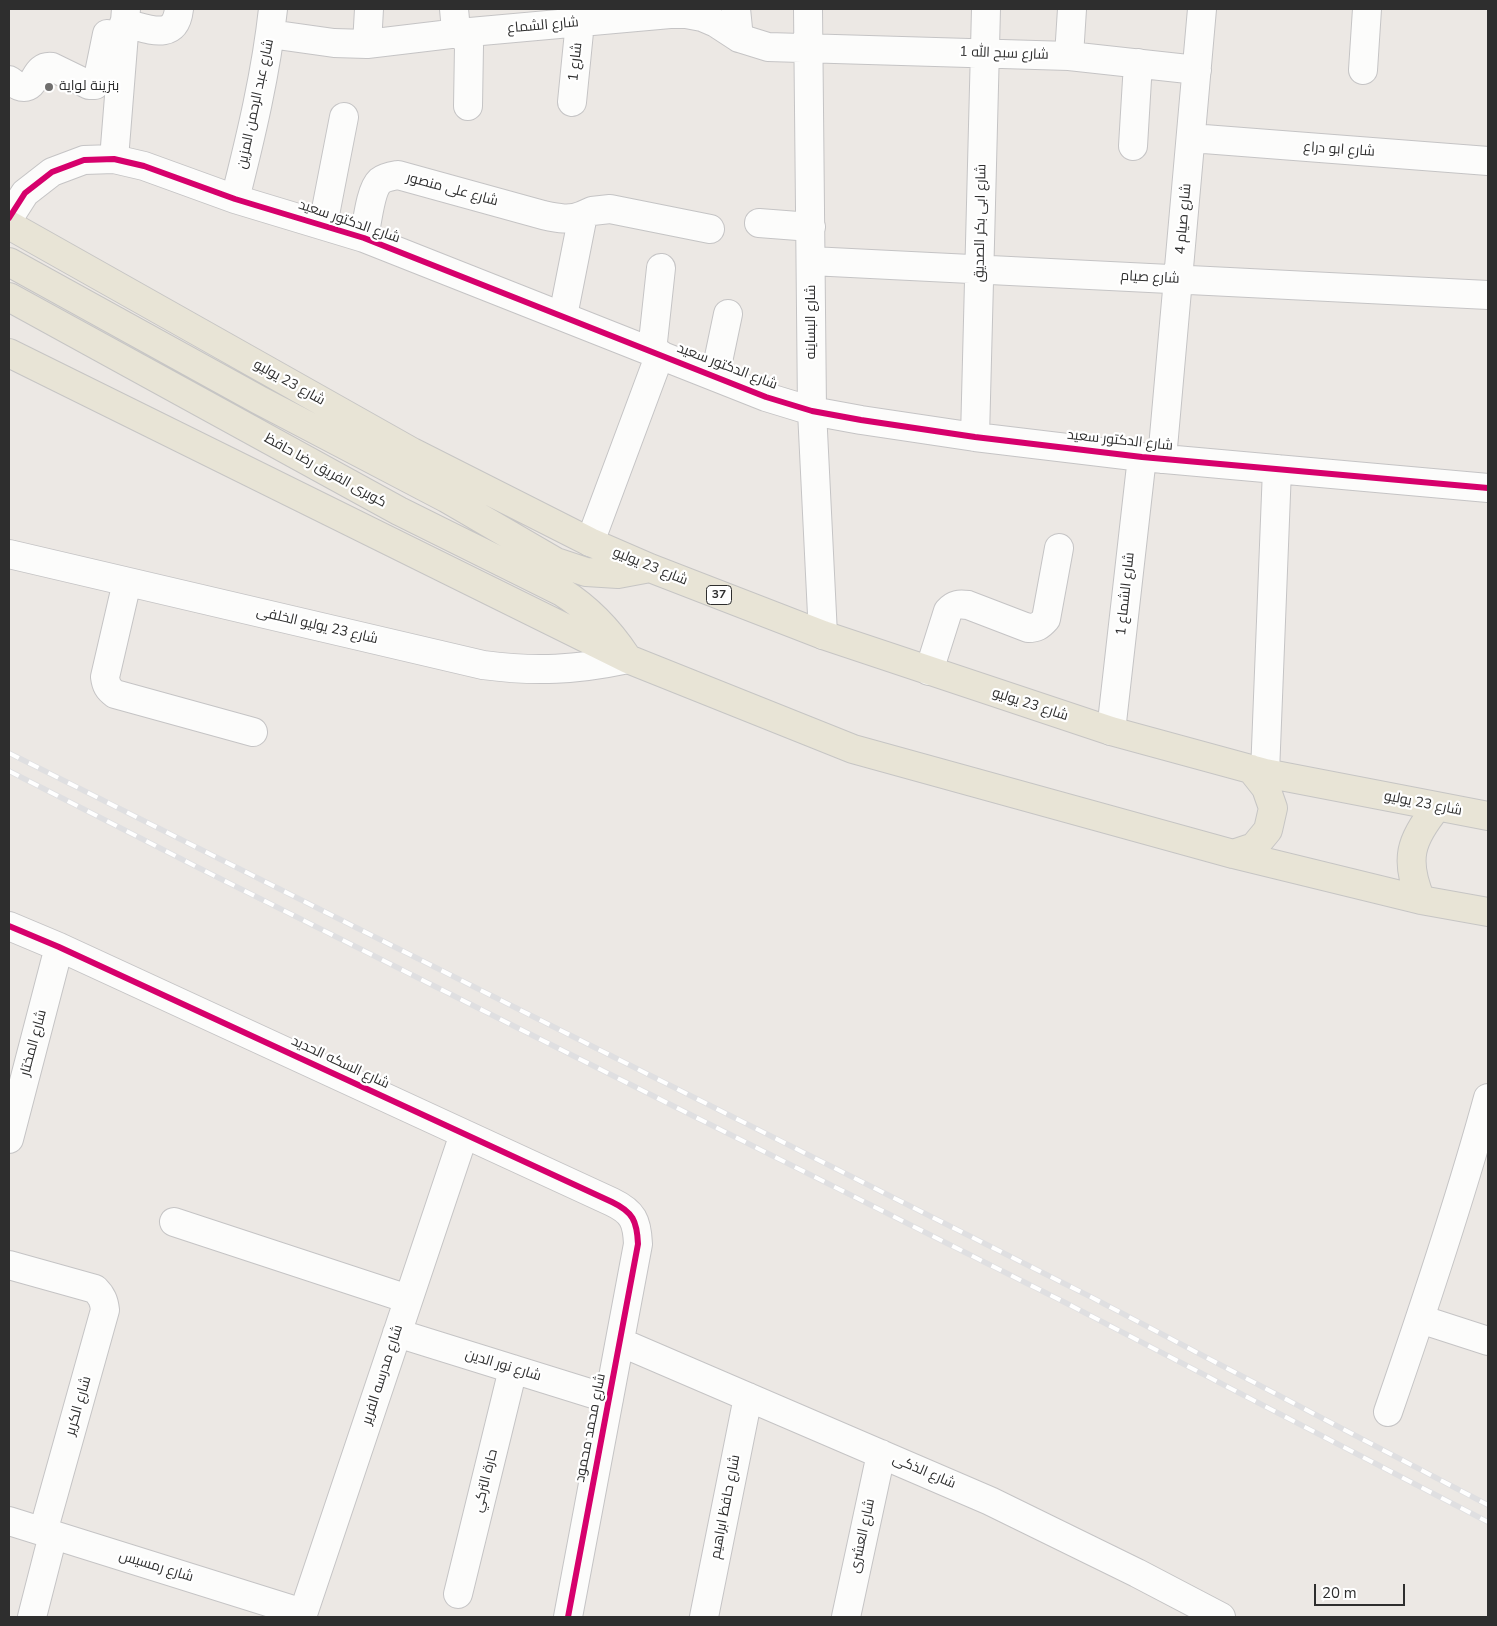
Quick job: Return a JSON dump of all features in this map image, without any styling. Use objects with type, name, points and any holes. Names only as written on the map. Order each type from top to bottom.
[{"type":"main road","name":"شارع 23 يوليو","points":[[9,225],[412,452],[590,542],[650,568],[823,635],[1111,731],[1258,771],[1488,816]]},
{"type":"main road","points":[[9,262],[259,400],[446,498],[556,562],[586,572],[618,574],[650,568]]},
{"type":"main road","name":"كوبرى الفريق رضا حافظ","points":[[9,296],[399,511],[562,592],[582,605],[600,622],[628,659]]},
{"type":"main road","points":[[9,353],[628,659],[852,749],[1233,854],[1421,900],[1488,912]]},
{"type":"main road","points":[[1233,854],[1254,847],[1268,830],[1273,808],[1258,771]]},
{"type":"main road","points":[[1421,900],[1413,882],[1411,861],[1414,842],[1423,824],[1436,807]]},
{"type":"street","points":[[119,22],[160,31],[168,30],[175,24],[179,9]]},
{"type":"street","points":[[367,44],[369,9]]},
{"type":"street","points":[[736,9],[739,38]]},
{"type":"street","name":"شارع البساينه","points":[[808,9],[810,49],[812,411],[823,635]]},
{"type":"street","name":"شارع ابى بكر الصديق","points":[[975,437],[986,9]]},
{"type":"street","points":[[1069,56],[1072,9]]},
{"type":"street","name":"شارع صيام 4","points":[[1152,458],[1179,279],[1202,9]]},
{"type":"street","points":[[1362,70],[1367,9]]},
{"type":"street","name":"شارع الشماع","points":[[272,21],[334,43],[367,44],[457,21],[580,22],[670,11],[702,17],[716,23],[739,38],[768,47],[810,49]]},
{"type":"street","name":"شارع عبد الرحمن المزين","points":[[235,199],[255,123],[272,21]]},
{"type":"street","points":[[457,21],[469,46],[468,106]]},
{"type":"street","points":[[9,80],[25,87],[30,85],[40,70],[48,66],[89,85],[95,85],[119,22]]},
{"type":"street","points":[[114,159],[119,22]]},
{"type":"street","name":"شارع 1","points":[[572,102],[580,22]]},
{"type":"street","name":"شارع سبح الله 1","points":[[810,49],[1069,56],[1197,70]]},
{"type":"street","points":[[1133,146],[1138,64]]},
{"type":"street","points":[[323,225],[344,117]]},
{"type":"street","name":"شارع ابو دراع","points":[[1191,138],[1488,161]]},
{"type":"street","name":"شارع الدكتور سعيد","points":[[9,218],[25,194],[52,172],[84,160],[114,159],[144,166],[235,199],[364,238],[766,397],[812,411],[975,437],[1152,458],[1488,488]]},
{"type":"street","name":"شارع على منصور","points":[[364,238],[375,188],[380,181],[390,176],[398,175],[559,218],[575,218],[592,211],[610,209],[710,229]]},
{"type":"street","points":[[563,316],[583,214]]},
{"type":"street","points":[[759,223],[811,227]]},
{"type":"street","name":"شارع صيام","points":[[811,261],[1488,295]]},
{"type":"street","points":[[590,542],[656,352],[661,268]]},
{"type":"street","points":[[715,376],[728,314]]},
{"type":"street","name":"شارع الشماع 1","points":[[1111,731],[1152,458]]},
{"type":"street","points":[[1258,771],[1277,469]]},
{"type":"street","points":[[929,671],[948,611],[953,606],[960,604],[968,605],[1028,628],[1035,628],[1041,625],[1046,619],[1059,548]]},
{"type":"street","name":"شارع 23 يوليو الخلفى","points":[[9,554],[483,665],[542,670],[590,667],[628,659]]},
{"type":"street","points":[[127,582],[105,676],[109,690],[115,694],[252,732]]},
{"type":"street","name":"شارع السكه الحديد","points":[[9,926],[59,947],[622,1206],[630,1213],[635,1222],[638,1244]]},
{"type":"street","name":"شارع المختار","points":[[9,1139],[16,1081],[59,947]]},
{"type":"street","points":[[1388,1412],[1481,1153],[1488,1098]]},
{"type":"street","name":"شارع مدرسه الفرير","points":[[302,1615],[464,1134]]},
{"type":"street","points":[[174,1222],[408,1299]]},
{"type":"street","name":"شارع محمد محمود","points":[[568,1617],[638,1244]]},
{"type":"street","name":"شارع الكرير","points":[[9,1266],[95,1289],[101,1295],[106,1310],[48,1533],[32,1617]]},
{"type":"street","points":[[1420,1319],[1488,1340]]},
{"type":"street","name":"شارع نور الدين","points":[[397,1333],[609,1399]]},
{"type":"street","name":"شارع الذكى","points":[[620,1342],[881,1454],[1040,1525],[1221,1617]]},
{"type":"street","name":"حارة التركي","points":[[458,1594],[513,1369]]},
{"type":"street","name":"شارع حافظ ابراهيم","points":[[704,1617],[748,1397]]},
{"type":"street","name":"شارع العشرى","points":[[846,1617],[881,1454]]},
{"type":"street","name":"شارع رمسيس","points":[[9,1521],[302,1615]]},
{"type":"railway","points":[[9,753],[1091,1297],[1488,1505]]},
{"type":"railway","points":[[9,771],[1066,1303],[1488,1522]]},
{"type":"cycle path","points":[[9,218],[25,193],[52,172],[84,160],[114,159],[144,166],[235,199],[364,238],[766,397],[812,411],[975,437],[1142,457],[1488,488]]},
{"type":"cycle path","points":[[9,926],[59,947],[612,1202],[629,1214],[635,1223],[638,1244],[568,1617]]},
{"type":"place","name":"بنزينة لواية","points":[[49,87]]}]
